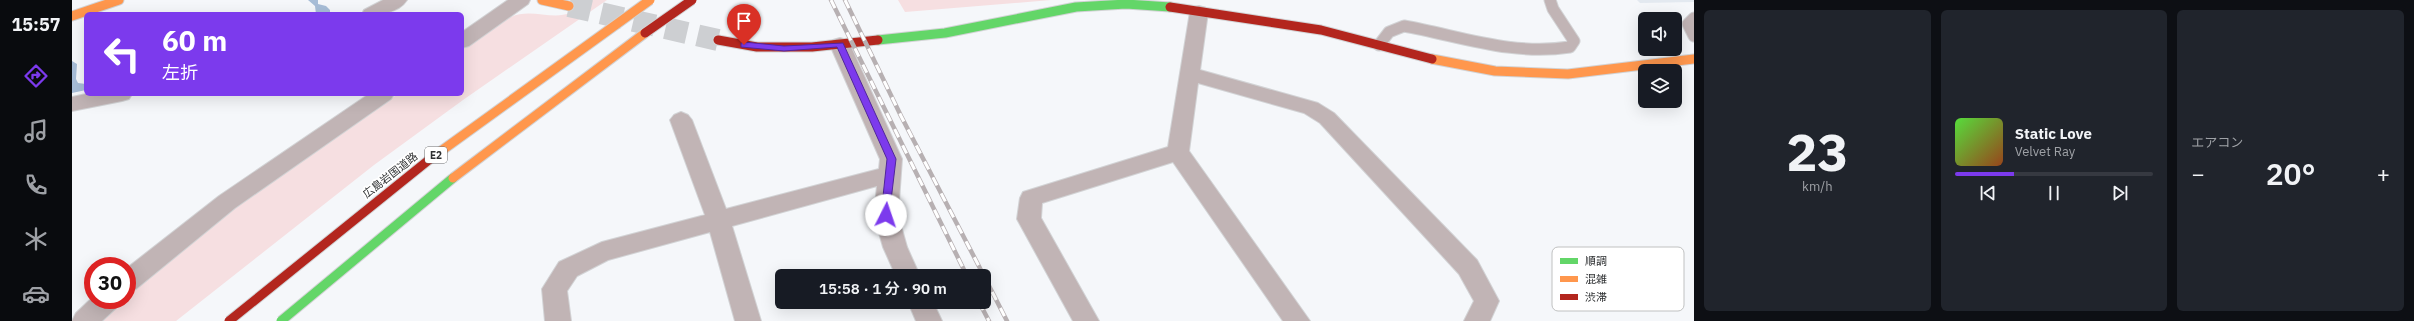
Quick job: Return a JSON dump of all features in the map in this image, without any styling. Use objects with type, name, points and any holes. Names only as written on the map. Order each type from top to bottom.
[{"type":"main road","points":[[72,16],[119,0]]},
{"type":"main road","points":[[542,0],[569,6]]},
{"type":"main road","name":"広島岩国道路","points":[[229,321],[295,266],[457,139],[569,56],[650,0]]},
{"type":"main road","name":"E2","points":[[281,321],[423,202],[513,131],[692,0]]},
{"type":"main road","points":[[718,40],[757,47],[784,48],[840,44],[937,34],[1052,11],[1101,5],[1152,5],[1321,30],[1457,64],[1532,74],[1601,71],[1694,59]]},
{"type":"street","points":[[375,12],[398,0]]},
{"type":"street","points":[[464,40],[521,0]]},
{"type":"street","points":[[1199,12],[1178,152],[1298,321]]},
{"type":"street","points":[[840,44],[891,159],[888,174],[886,215],[895,247],[905,269]]},
{"type":"street","points":[[1190,74],[1311,108],[1327,118],[1468,267],[1487,301],[1477,321]]},
{"type":"street","points":[[72,104],[112,96]]},
{"type":"street","points":[[136,275],[227,202],[381,96]]},
{"type":"street","points":[[681,120],[719,221],[748,321]]},
{"type":"street","points":[[1086,321],[1029,219],[1031,198],[1178,152]]},
{"type":"street","points":[[558,321],[554,290],[568,269],[602,252],[888,174]]},
{"type":"street","points":[[81,317],[93,309]]},
{"type":"street","points":[[923,309],[928,321]]},
{"type":"lane","points":[[1379,45],[1384,34],[1392,28],[1404,26],[1491,46],[1535,50],[1570,47],[1574,41],[1572,33],[1551,6],[1550,0]]},
{"type":"lane","points":[[1694,18],[1688,24],[1694,36]]},
{"type":"shaded area","points":[[582,0],[607,0],[463,100],[374,165],[176,321],[97,321],[109,309],[136,309],[136,285],[233,206],[395,96],[464,96],[464,49],[498,24],[511,17],[521,14],[568,14],[575,9]]},
{"type":"shaded area","points":[[898,0],[1051,0],[905,12]]},
{"type":"shaded area","points":[[1637,0],[1694,0],[1694,2],[1640,3]]},
{"type":"water","points":[[308,0],[318,0],[318,4],[326,6],[330,12],[316,12],[315,6]]},
{"type":"water","points":[[72,61],[77,64],[76,79],[78,83],[84,84],[84,90],[72,93]]},
{"type":"tunnel","points":[[569,6],[718,40]]},
{"type":"railway","points":[[831,0],[964,269]]},
{"type":"railway","points":[[845,0],[901,116],[1007,321]]},
{"type":"railway","points":[[983,309],[989,321]]},
{"type":"traffic: fast","points":[[878,40],[945,33],[1076,7],[1126,4],[1170,7]]},
{"type":"traffic: fast","points":[[281,321],[453,178]]},
{"type":"traffic: slow","points":[[72,16],[119,0]]},
{"type":"traffic: slow","points":[[542,0],[569,6]]},
{"type":"traffic: slow","points":[[430,159],[542,76],[650,0]]},
{"type":"traffic: slow","points":[[453,178],[645,33]]},
{"type":"traffic: slow","points":[[1432,59],[1495,71],[1568,74],[1694,59]]},
{"type":"traffic: jam","points":[[645,33],[692,0]]},
{"type":"traffic: jam","points":[[1170,7],[1321,30],[1432,59]]},
{"type":"traffic: jam","points":[[718,40],[757,47],[812,47],[878,40]]},
{"type":"traffic: jam","points":[[229,321],[430,159]]},
{"type":"route","points":[[744,45],[784,48],[840,44],[891,159],[888,174],[886,215]]}]
